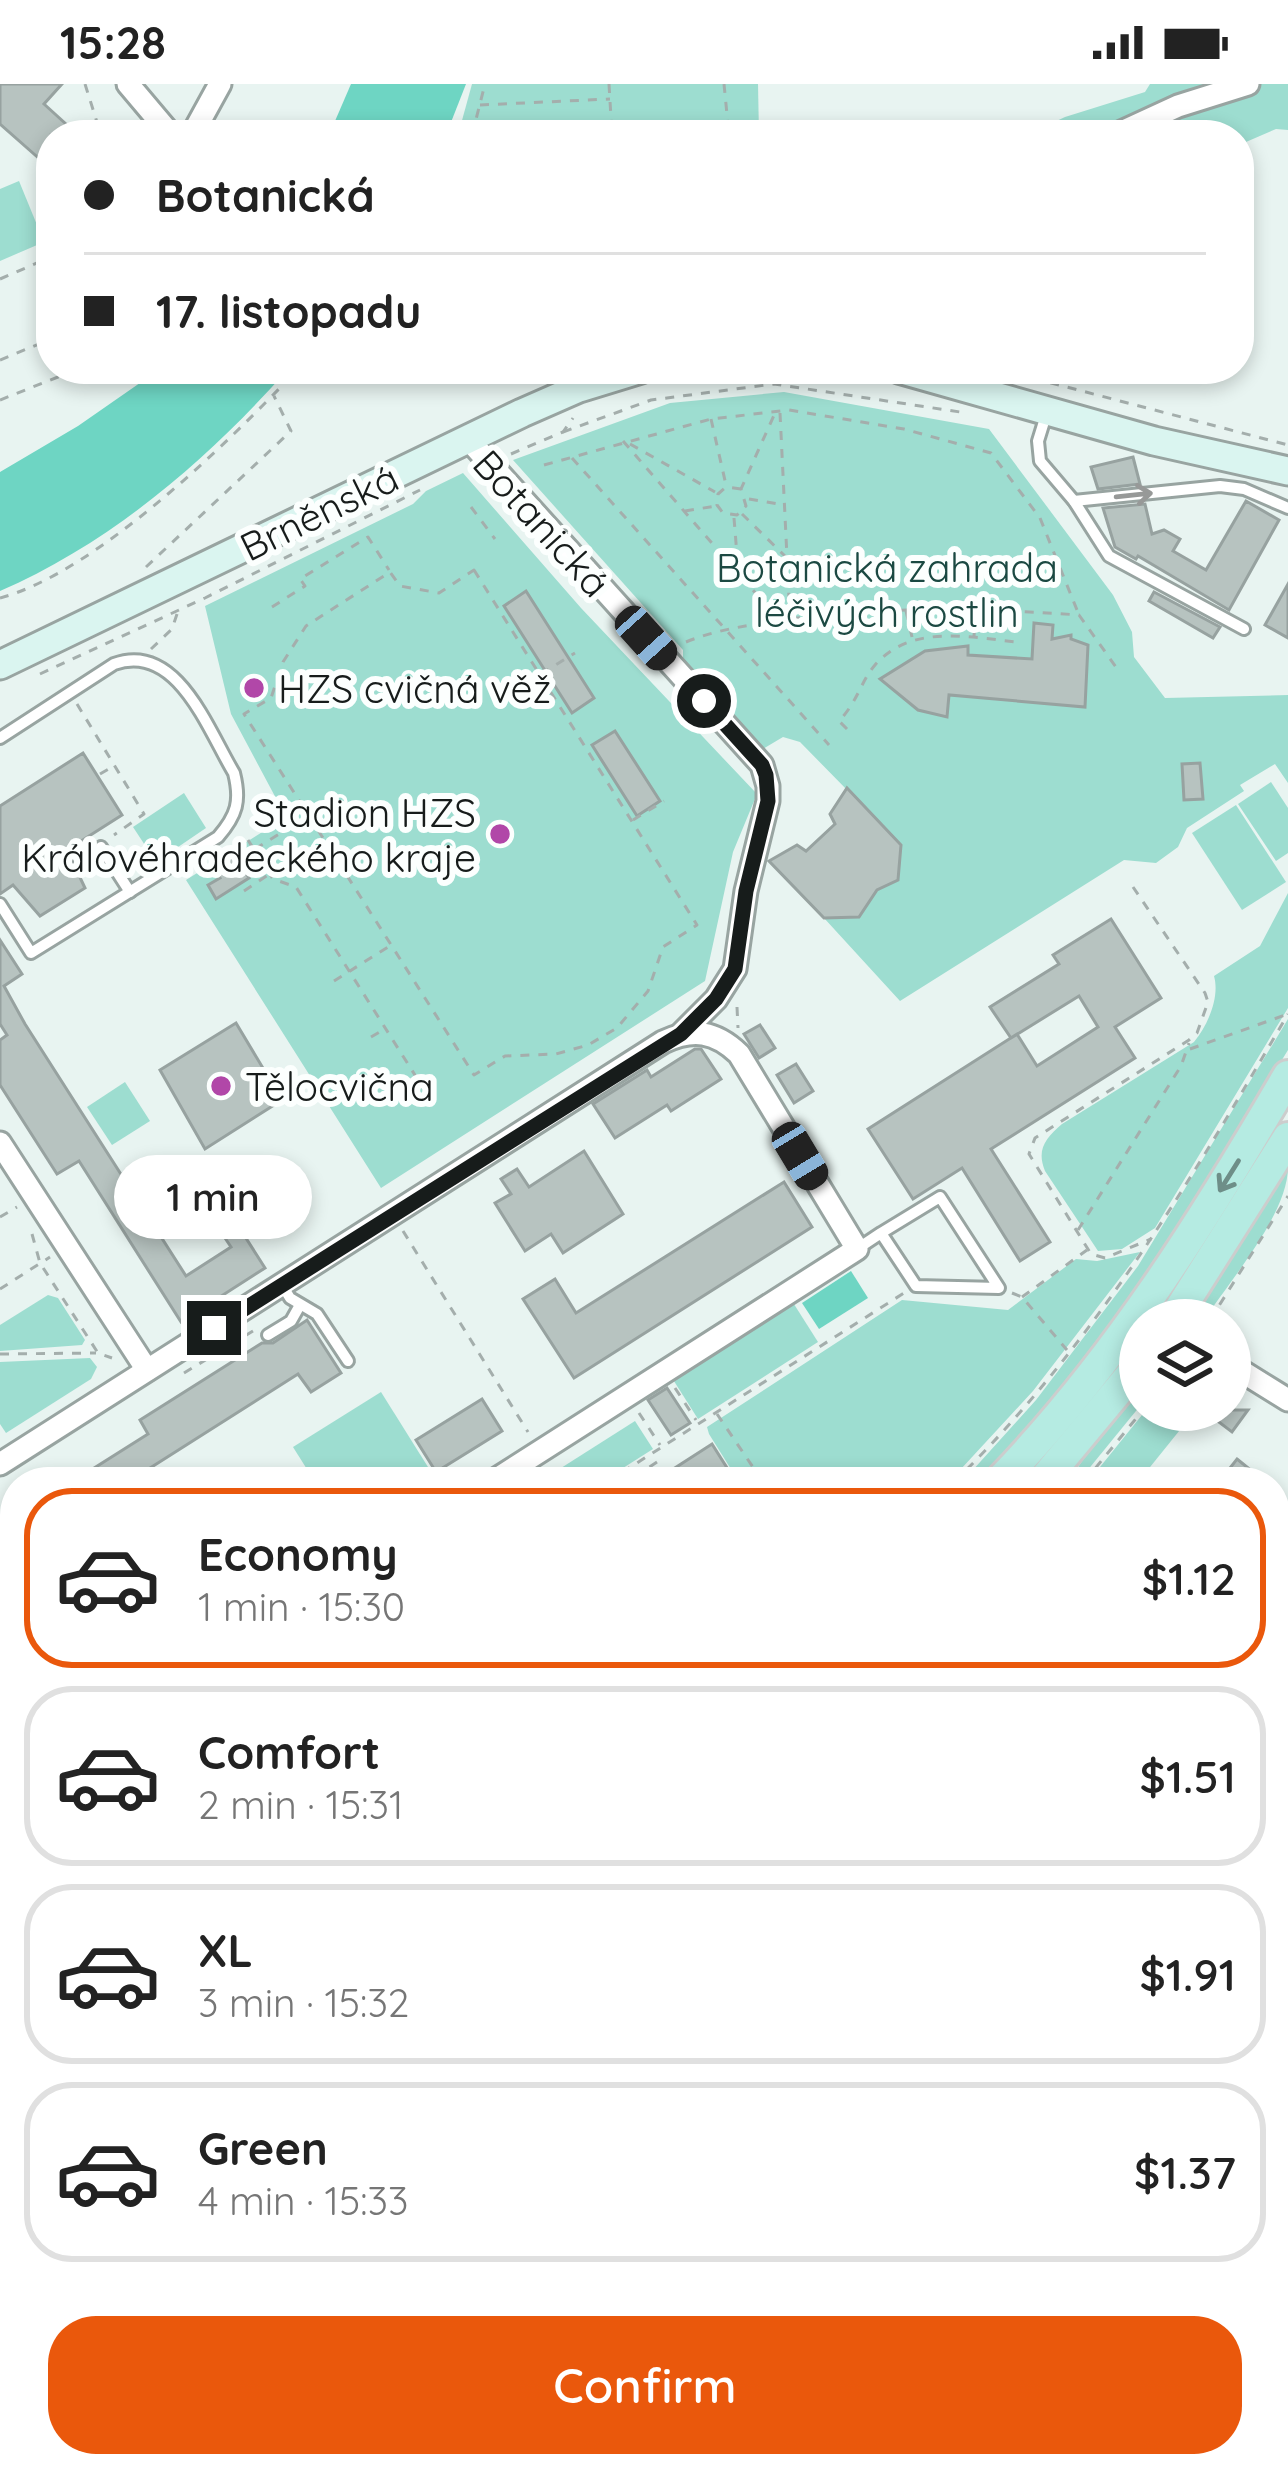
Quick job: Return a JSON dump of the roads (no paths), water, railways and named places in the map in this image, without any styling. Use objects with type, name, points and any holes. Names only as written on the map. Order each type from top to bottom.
[{"type":"main road","points":[[1012,1467],[1130,1325],[1196,1229],[1288,1076]]},
{"type":"main road","points":[[1186,1299],[1288,1138]]},
{"type":"main road","points":[[1055,1467],[1119,1390]]},
{"type":"street","points":[[128,84],[158,120]]},
{"type":"street","points":[[200,120],[220,84]]},
{"type":"street","points":[[1148,120],[1248,84]]},
{"type":"street","name":"Brněnská","points":[[0,665],[592,384]]},
{"type":"street","points":[[960,384],[1047,412],[1288,472]]},
{"type":"street","name":"Botanická","points":[[467,440],[762,765],[766,775],[768,801],[746,891],[735,969],[716,999],[681,1034]]},
{"type":"street","points":[[0,1464],[681,1034],[710,1034],[726,1041],[739,1054],[856,1249],[516,1467]]},
{"type":"street","points":[[0,1143],[147,1370]]},
{"type":"street","points":[[1251,1377],[1288,1400]]},
{"type":"lane","points":[[1047,412],[1039,441],[1040,461],[1109,556],[1244,629]]},
{"type":"lane","points":[[1194,488],[1208,452]]},
{"type":"lane","points":[[1074,502],[1194,488],[1244,489],[1288,508]]},
{"type":"lane","points":[[0,738],[114,664],[141,659],[175,676],[234,773],[238,791],[237,811],[218,836],[32,953],[0,904]]},
{"type":"lane","points":[[101,848],[130,892]]},
{"type":"lane","points":[[150,879],[158,893]]},
{"type":"lane","points":[[856,1249],[881,1233],[940,1197],[999,1288],[916,1286],[881,1233]]},
{"type":"lane","points":[[282,1285],[290,1298],[317,1314],[348,1361]]},
{"type":"lane","points":[[268,1335],[291,1321],[300,1305]]},
{"type":"lane","points":[[1067,1467],[1080,1438]]},
{"type":"place","name":"HZS cvičná věž","points":[[254,688]]},
{"type":"place","name":"Stadion HZS Královéhradeckého kraje","points":[[500,834]]},
{"type":"place","name":"Tělocvična","points":[[221,1086]]},
{"type":"park label","name":"Botanická zahrada léčivých rostlin","points":[[887,590]]}]
